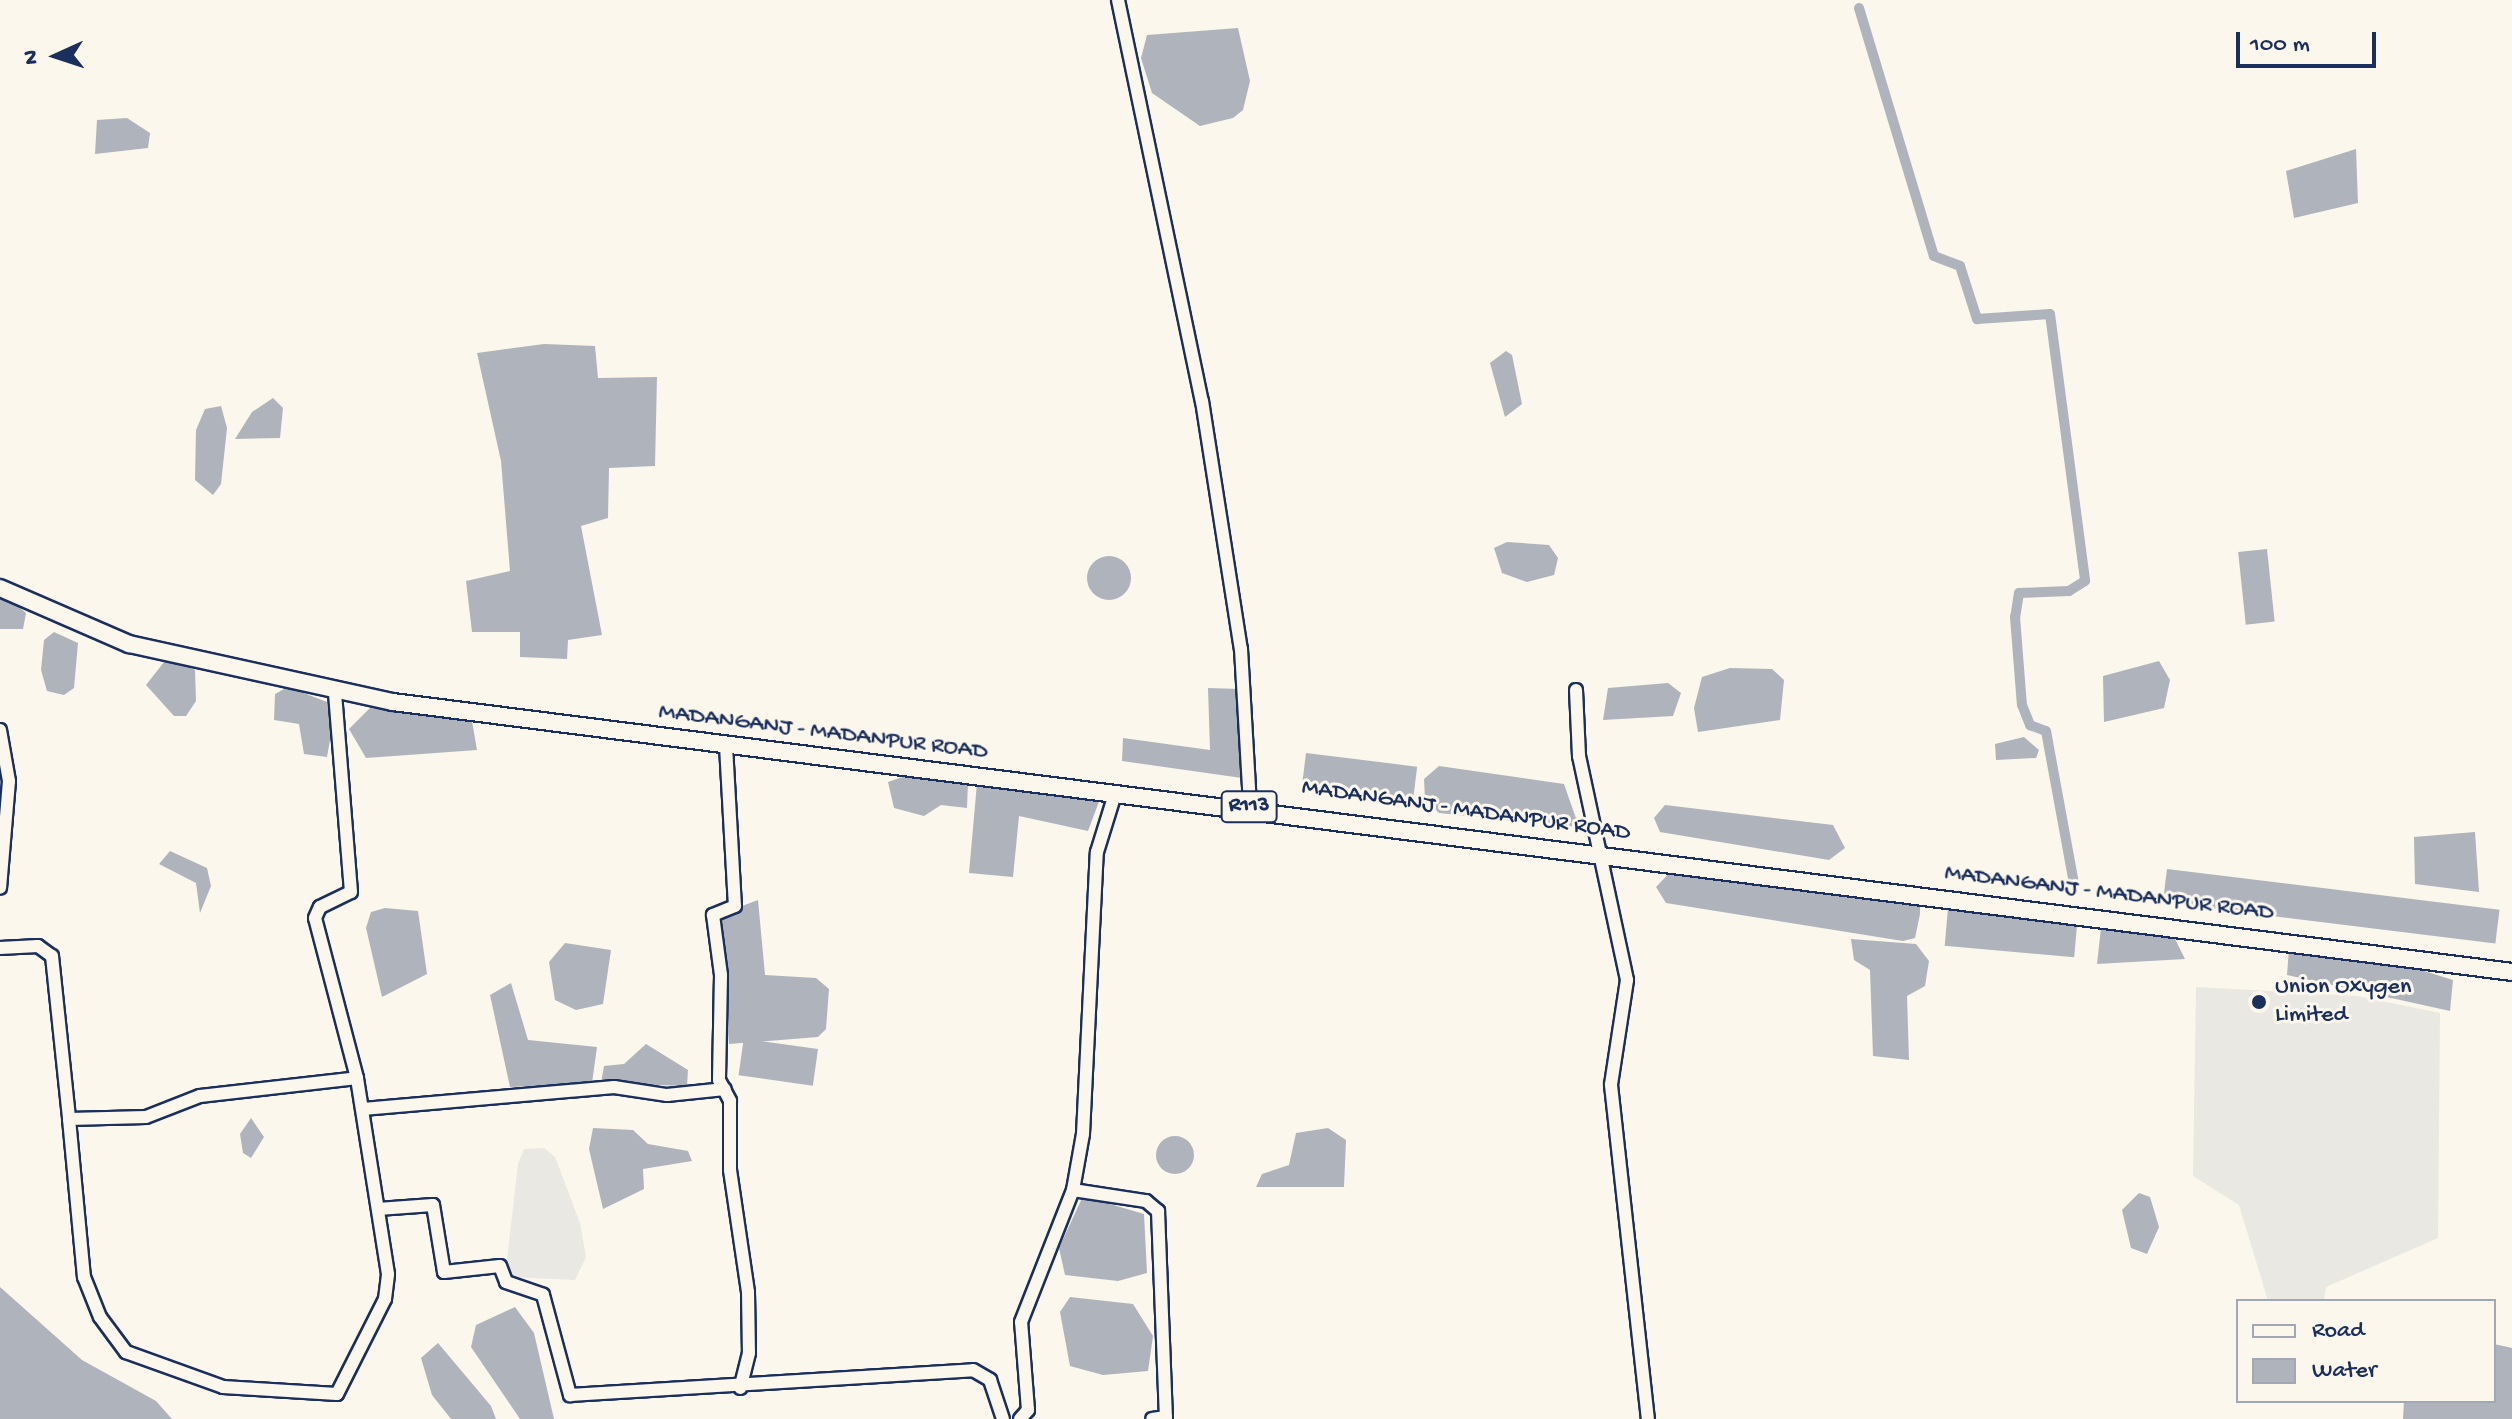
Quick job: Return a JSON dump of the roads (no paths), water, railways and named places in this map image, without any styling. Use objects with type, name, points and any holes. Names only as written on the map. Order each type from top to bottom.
[{"type":"main road","name":"MADANGANJ - MADANPUR ROAD","points":[[0,588],[129,644],[335,692],[726,746],[1115,794],[1250,807],[2512,972]]},
{"type":"street","points":[[1118,0],[1202,401],[1241,649],[1250,807]]},
{"type":"street","points":[[1576,690],[1596,853],[1627,980],[1611,1085],[1648,1419]]},
{"type":"street","points":[[0,948],[38,946],[52,956],[90,1299],[126,1352],[181,1377],[337,1394],[387,1291],[363,1109],[315,918],[320,907],[351,892],[335,692]]},
{"type":"street","points":[[0,730],[9,781],[0,888]]},
{"type":"street","points":[[726,746],[728,874],[736,902],[713,915],[725,1089],[748,1292],[749,1353],[740,1388]]},
{"type":"street","points":[[1020,1419],[1028,1410],[1021,1322],[1073,1190],[1087,1104],[1097,852],[1115,794]]},
{"type":"street","points":[[69,1119],[146,1117],[200,1096],[357,1078]]},
{"type":"street","points":[[363,1109],[614,1087],[667,1095],[725,1089]]},
{"type":"street","points":[[1073,1190],[1146,1201],[1158,1211],[1166,1417],[1152,1419]]},
{"type":"street","points":[[378,1209],[433,1205],[444,1272],[500,1266],[506,1282],[543,1295],[570,1395],[740,1388],[973,1370],[990,1380],[1003,1419]]},
{"type":"water","points":[[1238,28],[1250,81],[1243,110],[1233,118],[1200,126],[1152,93],[1141,58],[1147,35]]},
{"type":"water","points":[[127,118],[150,133],[148,148],[95,154],[97,120]]},
{"type":"water","points":[[2356,149],[2358,203],[2294,218],[2286,171]]},
{"type":"water","points":[[544,344],[595,346],[598,378],[657,377],[655,466],[609,468],[608,518],[581,526],[602,635],[568,640],[567,659],[520,657],[520,632],[472,632],[466,581],[510,571],[501,461],[477,353]]},
{"type":"water","points":[[1506,351],[1512,355],[1522,404],[1505,417],[1490,363]]},
{"type":"water","points":[[273,398],[283,408],[280,438],[235,439],[252,412]]},
{"type":"water","points":[[221,406],[227,428],[221,484],[213,495],[195,480],[196,430],[205,409]]},
{"type":"water","points":[[1507,542],[1549,545],[1558,558],[1554,575],[1527,582],[1502,573],[1494,548]]},
{"type":"water","points":[[2267,549],[2275,622],[2246,625],[2238,552]]},
{"type":"water","points":[[1109,556],[1125,562],[1131,578],[1125,594],[1109,600],[1093,594],[1087,578],[1093,562]]},
{"type":"water","points":[[0,591],[26,613],[23,629],[0,629]]},
{"type":"water","points":[[54,632],[78,643],[74,688],[64,695],[47,691],[41,670],[44,640]]},
{"type":"water","points":[[168,657],[195,670],[196,701],[186,716],[174,716],[146,685]]},
{"type":"water","points":[[2159,661],[2170,680],[2164,708],[2104,722],[2103,676]]},
{"type":"water","points":[[1730,668],[1772,669],[1784,680],[1780,720],[1698,732],[1694,708],[1702,677]]},
{"type":"water","points":[[1668,683],[1681,693],[1673,716],[1603,720],[1608,688]]},
{"type":"water","points":[[288,687],[327,702],[333,723],[327,757],[304,754],[299,724],[274,720],[275,694]]},
{"type":"water","points":[[1208,688],[1240,689],[1242,778],[1122,761],[1123,738],[1210,750]]},
{"type":"water","points":[[370,708],[464,716],[472,721],[477,750],[366,758],[349,729]]},
{"type":"water","points":[[2024,737],[2039,750],[2036,758],[1996,760],[1995,744]]},
{"type":"water","points":[[1306,753],[1417,767],[1412,805],[1301,792]]},
{"type":"water","points":[[1439,766],[1564,784],[1579,827],[1439,813],[1425,799],[1424,779]]},
{"type":"water","points":[[911,774],[968,782],[967,808],[941,805],[924,816],[894,808],[888,782]]},
{"type":"water","points":[[977,783],[1100,799],[1088,831],[1019,816],[1013,877],[969,873]]},
{"type":"water","points":[[1665,805],[1833,825],[1845,848],[1829,860],[1660,832],[1654,818]]},
{"type":"water","points":[[2475,832],[2479,892],[2415,884],[2414,837]]},
{"type":"water","points":[[170,851],[207,868],[211,886],[200,913],[196,883],[159,864]]},
{"type":"water","points":[[1674,868],[1920,904],[1915,938],[1903,941],[1666,903],[1656,887]]},
{"type":"water","points":[[2167,869],[2500,910],[2495,944],[2163,903]]},
{"type":"water","points":[[758,900],[765,975],[816,978],[829,989],[826,1029],[818,1037],[729,1044],[718,915]]},
{"type":"water","points":[[385,908],[418,911],[427,974],[382,997],[366,928],[371,912]]},
{"type":"water","points":[[1948,908],[2078,919],[2074,957],[1945,946]]},
{"type":"water","points":[[2101,928],[2171,931],[2185,959],[2097,964]]},
{"type":"water","points":[[1851,939],[1916,944],[1929,961],[1925,986],[1907,996],[1909,1060],[1873,1056],[1870,970],[1854,960]]},
{"type":"water","points":[[565,943],[611,950],[603,1004],[576,1010],[555,1000],[549,962]]},
{"type":"water","points":[[2289,949],[2392,961],[2453,980],[2450,1011],[2287,975]]},
{"type":"water","points":[[511,983],[528,1040],[597,1047],[592,1083],[510,1087],[490,995]]},
{"type":"water","points":[[744,1039],[818,1049],[813,1086],[739,1075]]},
{"type":"water","points":[[646,1044],[688,1070],[687,1086],[601,1083],[604,1066],[624,1064]]},
{"type":"water","points":[[251,1118],[264,1137],[251,1158],[243,1153],[240,1134]]},
{"type":"water","points":[[593,1128],[633,1130],[648,1144],[688,1151],[692,1161],[643,1169],[644,1189],[603,1209],[589,1149]]},
{"type":"water","points":[[1328,1128],[1346,1140],[1344,1187],[1256,1187],[1262,1174],[1289,1165],[1296,1133]]},
{"type":"water","points":[[1175,1136],[1188,1142],[1194,1155],[1188,1168],[1175,1174],[1162,1168],[1156,1155],[1162,1142]]},
{"type":"water","points":[[2139,1193],[2150,1197],[2159,1227],[2147,1254],[2131,1248],[2122,1210]]},
{"type":"water","points":[[1083,1196],[1144,1214],[1147,1273],[1118,1281],[1065,1275],[1059,1248]]},
{"type":"water","points":[[0,1287],[82,1360],[156,1401],[172,1419],[0,1419]]},
{"type":"water","points":[[1070,1297],[1133,1304],[1153,1336],[1148,1371],[1103,1375],[1070,1366],[1060,1312]]},
{"type":"water","points":[[515,1307],[534,1333],[554,1419],[520,1419],[471,1347],[476,1325]]},
{"type":"water","points":[[438,1343],[491,1406],[496,1419],[451,1419],[432,1395],[421,1358]]},
{"type":"water","points":[[2496,1344],[2512,1348],[2512,1419],[2403,1419],[2404,1403],[2496,1403]]},
{"type":"waterway","points":[[1859,8],[1934,256],[1960,266],[1977,319],[2050,314],[2085,581],[2069,591],[2019,593],[2015,617],[2022,705],[2030,725],[2046,731],[2074,883]]},
{"type":"place","name":"Union Oxygen Limited","points":[[2259,1002]]}]
